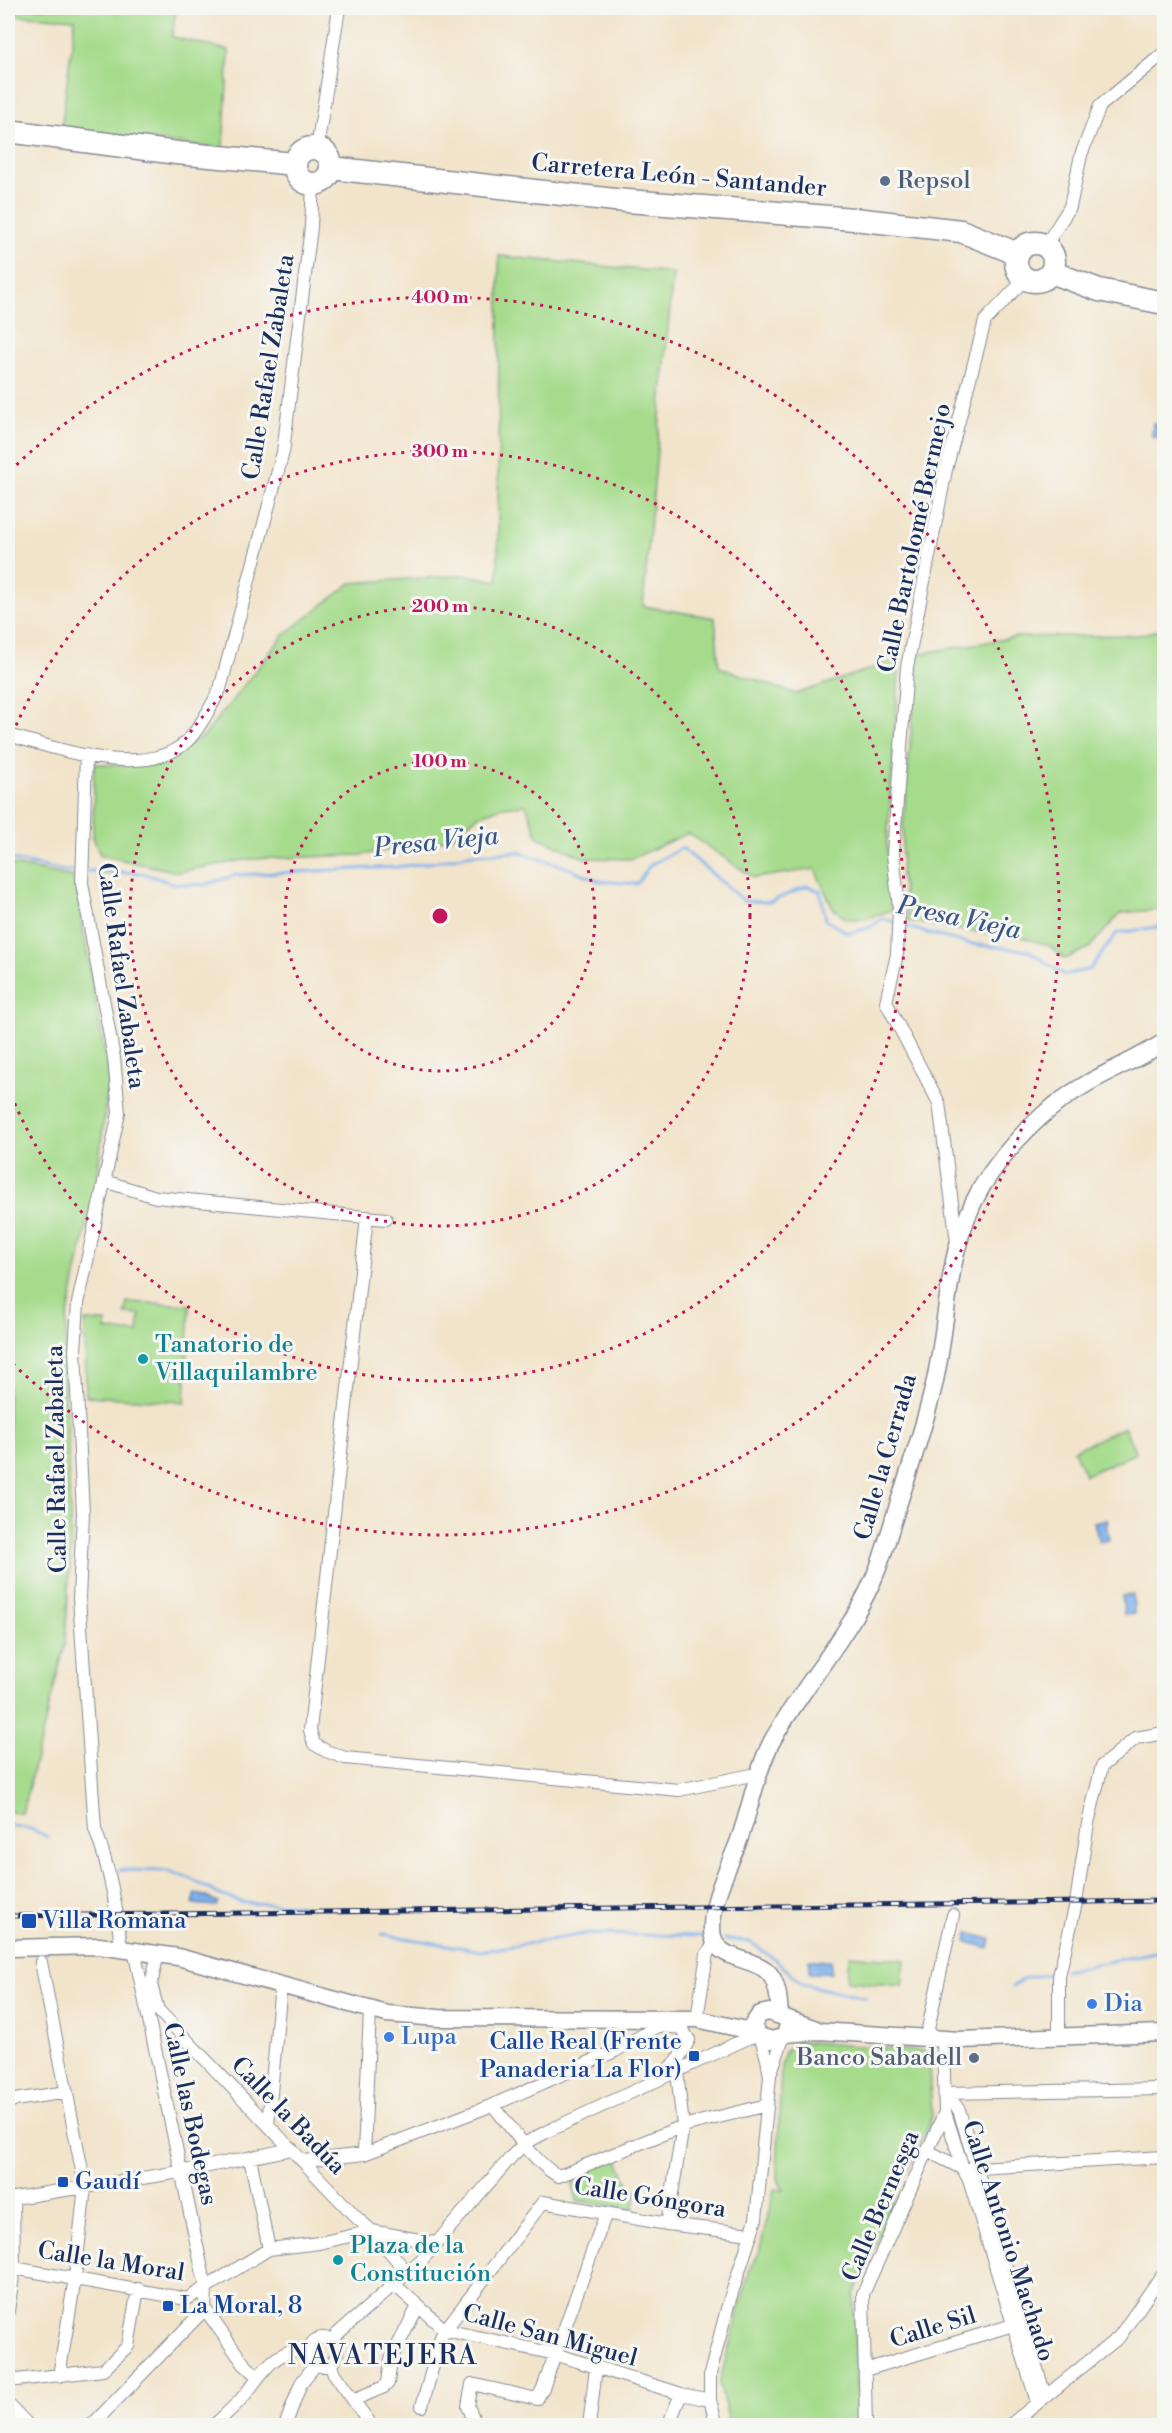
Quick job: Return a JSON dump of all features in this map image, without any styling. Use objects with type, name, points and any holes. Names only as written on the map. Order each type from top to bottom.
[{"type":"highway","points":[[8,131],[177,153],[295,164]]},
{"type":"highway","points":[[317,148],[325,152],[330,160],[331,168],[325,180],[313,184],[302,180],[296,174],[295,164],[300,153],[306,149],[317,148]]},
{"type":"highway","name":"Carretera León - Santander","points":[[331,168],[615,200],[854,219],[961,231],[1018,254]]},
{"type":"highway","points":[[1040,243],[1045,246],[1052,253],[1054,260],[1051,272],[1039,280],[1026,278],[1018,269],[1018,254],[1029,244],[1040,243]]},
{"type":"highway","points":[[1051,272],[1099,290],[1164,303]]},
{"type":"main road","name":"Calle la Cerrada","points":[[715,1942],[711,1933],[713,1906],[742,1832],[770,1745],[803,1690],[853,1618],[878,1569],[915,1455],[935,1383],[957,1242],[967,1216],[994,1169],[1033,1124],[1071,1094],[1164,1042]]},
{"type":"main road","points":[[715,1942],[724,1953],[760,1967],[773,1979],[765,2024],[777,2040],[785,2035],[819,2031]]},
{"type":"main road","points":[[8,1948],[99,1946],[158,1953],[370,2010],[439,2018],[620,2019],[665,2024],[702,2020],[788,2025],[785,2035]]},
{"type":"main road","points":[[765,2024],[819,2031],[934,2039],[1164,2033]]},
{"type":"street","points":[[317,148],[339,8]]},
{"type":"street","points":[[1045,246],[1070,207],[1081,155],[1100,106],[1164,53]]},
{"type":"street","name":"Calle Rafael Zabaleta","points":[[128,1949],[118,1916],[108,1864],[95,1829],[79,1598],[82,1513],[75,1351],[78,1303],[119,1113],[114,1058],[82,871],[86,755],[141,761],[163,757],[186,742],[220,689],[283,452],[311,227],[313,184]]},
{"type":"street","name":"Calle Bartolomé Bermejo","points":[[957,1242],[939,1103],[886,1002],[897,954],[898,923],[893,854],[907,667],[946,470],[985,321],[1026,278]]},
{"type":"street","points":[[8,735],[86,755]]},
{"type":"street","points":[[104,1181],[156,1197],[386,1219]]},
{"type":"street","points":[[367,1217],[310,1730],[314,1744],[345,1758],[679,1790],[761,1773]]},
{"type":"street","points":[[1059,2037],[1060,1972],[1076,1903],[1088,1823],[1102,1766],[1136,1738],[1164,1733]]},
{"type":"street","name":"Calle Antonio Machado","points":[[953,1915],[934,2039],[946,2093],[945,2112],[963,2169],[969,2180],[1013,2325],[1041,2399]]},
{"type":"street","name":"Calle la Cerrada","points":[[702,2020],[707,1954],[715,1942]]},
{"type":"street","name":"Calle las Bodegas","points":[[128,1949],[144,1996],[206,2288],[205,2309]]},
{"type":"street","points":[[158,1953],[151,1985],[158,2010]]},
{"type":"street","points":[[41,1962],[86,2186],[75,2278],[59,2376]]},
{"type":"street","points":[[268,2125],[281,1985]]},
{"type":"street","name":"Calle la Badúa","points":[[144,1996],[372,2231],[409,2274]]},
{"type":"street","points":[[364,2154],[370,2010]]},
{"type":"street","points":[[304,2162],[364,2154],[493,2105],[615,2051],[665,2024],[681,2028],[689,2040],[677,2061],[657,2079]]},
{"type":"street","points":[[332,2341],[336,2335],[409,2274],[524,2145],[657,2079],[677,2072],[748,2038],[765,2024]]},
{"type":"street","points":[[765,2024],[770,2076]]},
{"type":"street","points":[[152,2034],[175,2028]]},
{"type":"street","points":[[717,2426],[710,2400],[710,2374],[739,2269],[756,2219],[770,2076],[785,2035]]},
{"type":"street","points":[[668,2224],[683,2126],[677,2072]]},
{"type":"street","points":[[946,2093],[1164,2089]]},
{"type":"street","points":[[8,2101],[67,2092]]},
{"type":"street","name":"Calle Antonio Machado","points":[[946,2093],[959,2110],[1041,2399]]},
{"type":"street","points":[[493,2105],[524,2145],[551,2173],[559,2176],[683,2126],[767,2105]]},
{"type":"street","name":"Calle Bernesga","points":[[866,2426],[863,2294],[945,2112]]},
{"type":"street","points":[[8,2311],[10,2199],[180,2172],[292,2149]]},
{"type":"street","points":[[928,2151],[963,2169],[1164,2157]]},
{"type":"street","points":[[250,2158],[269,2248],[319,2243],[372,2231],[435,2243]]},
{"type":"street","name":"Calle Góngora","points":[[444,2330],[543,2202],[668,2224],[751,2234]]},
{"type":"street","points":[[476,2425],[468,2406],[472,2384],[537,2399],[606,2213]]},
{"type":"street","name":"Calle la Moral","points":[[10,2268],[187,2299],[269,2248]]},
{"type":"street","points":[[1009,2426],[1119,2337],[1164,2272]]},
{"type":"street","name":"Calle San Miguel","points":[[395,2285],[444,2330],[555,2354],[681,2394],[710,2400]]},
{"type":"street","points":[[8,2381],[103,2370],[128,2346],[138,2289]]},
{"type":"street","points":[[353,2400],[384,2387],[387,2383],[391,2359],[418,2306]]},
{"type":"street","points":[[91,2426],[205,2309]]},
{"type":"street","name":"Calle la Moral","points":[[205,2309],[244,2364],[257,2376]]},
{"type":"street","name":"Calle Sil","points":[[865,2370],[1013,2325]]},
{"type":"street","points":[[422,2406],[444,2330]]},
{"type":"street","points":[[317,2339],[332,2341],[337,2350],[331,2363],[326,2366],[316,2364],[309,2354],[310,2348],[317,2339]]},
{"type":"street","points":[[213,2426],[234,2406],[257,2376],[274,2360],[310,2348]]},
{"type":"street","points":[[331,2363],[333,2372],[372,2426]]},
{"type":"street","points":[[285,2426],[301,2383],[316,2364]]},
{"type":"street","points":[[589,2426],[596,2368]]},
{"type":"street","points":[[668,2426],[681,2394]]},
{"type":"street","points":[[8,2404],[29,2426]]},
{"type":"green space","points":[[8,8],[176,8],[172,37],[229,50],[223,149],[61,130],[75,19],[8,15]]},
{"type":"green space","points":[[499,256],[673,273],[643,606],[715,618],[719,667],[796,694],[900,659],[887,844],[892,910],[865,919],[846,919],[832,907],[815,869],[754,878],[688,833],[631,859],[584,858],[538,837],[526,805],[502,807],[478,816],[449,839],[361,855],[250,859],[178,872],[100,855],[93,837],[94,764],[155,766],[204,736],[283,636],[351,583],[465,575],[498,581]]},
{"type":"green space","points":[[1164,629],[1164,909],[1121,913],[1089,948],[1065,959],[1048,945],[1014,935],[957,930],[908,921],[901,876],[903,826],[918,654],[1016,637],[1138,635]]},
{"type":"green space","points":[[8,864],[74,877],[109,1077],[98,1171],[66,1324],[64,1399],[67,1413],[71,1547],[65,1644],[22,1813],[8,1812]]},
{"type":"green space","points":[[127,1302],[190,1305],[185,1402],[86,1396],[85,1321],[106,1322],[106,1330],[138,1333],[140,1315],[125,1314]]},
{"type":"green space","points":[[1124,1427],[1136,1453],[1085,1475],[1074,1450]]},
{"type":"green space","points":[[849,1955],[905,1960],[902,1986],[847,1981]]},
{"type":"green space","points":[[797,2041],[928,2052],[932,2116],[916,2155],[902,2178],[854,2295],[857,2425],[730,2425],[719,2384],[750,2269],[759,2253],[774,2189],[784,2190],[777,2179],[781,2065],[785,2051]]},
{"type":"green space","points":[[617,2158],[630,2188],[636,2190],[634,2209],[577,2201],[571,2177]]},
{"type":"water","points":[[1153,423],[1164,424],[1164,438],[1152,437]]},
{"type":"water","points":[[1107,1519],[1109,1540],[1099,1542],[1094,1522]]},
{"type":"water","points":[[1133,1595],[1134,1614],[1124,1615],[1122,1596]]},
{"type":"water","points":[[196,1893],[218,1902],[216,1906],[193,1904]]},
{"type":"water","points":[[968,1933],[991,1939],[989,1948],[966,1942]]},
{"type":"water","points":[[809,1960],[831,1960],[831,1973],[809,1973]]},
{"type":"waterway","name":"Presa Vieja","points":[[86,871],[142,873],[175,884],[204,885],[236,875],[396,867],[471,854],[518,852],[569,868],[599,881],[637,884],[650,865],[682,848],[744,901],[770,902],[807,886],[820,891],[826,920],[848,933],[869,928],[883,918],[896,923]]},
{"type":"waterway","name":"Presa Vieja","points":[[8,859],[64,871],[79,871]]},
{"type":"waterway","name":"Presa Vieja","points":[[902,925],[970,944],[1029,951],[1064,975],[1090,969],[1117,933],[1164,926]]},
{"type":"waterway","points":[[8,1825],[31,1829],[48,1837]]},
{"type":"waterway","points":[[119,1870],[168,1871],[189,1878],[220,1895],[244,1903],[300,1905]]},
{"type":"waterway","points":[[382,1934],[482,1951],[585,1934],[703,1936]]},
{"type":"waterway","points":[[724,1939],[750,1942],[776,1960],[802,1984],[866,1998]]},
{"type":"waterway","points":[[1064,1971],[1164,1950]]},
{"type":"waterway","points":[[1012,1987],[1025,1978],[1055,1973]]},
{"type":"railway","points":[[8,1916],[1164,1901]]},
{"type":"place","name":"Repsol","points":[[885,181]]},
{"type":"place","name":"Tanatorio de Villaquilambre","points":[[143,1359]]},
{"type":"place","name":"Villa Romana","points":[[29,1921]]},
{"type":"place","name":"Dia","points":[[1092,2004]]},
{"type":"place","name":"Lupa","points":[[389,2037]]},
{"type":"place","name":"Calle Real (Frente Panaderia La Flor)","points":[[694,2056]]},
{"type":"place","name":"Banco Sabadell","points":[[974,2058]]},
{"type":"place","name":"Gaudí","points":[[63,2182]]},
{"type":"place","name":"Plaza de la Constitución","points":[[338,2260]]},
{"type":"place","name":"La Moral, 8","points":[[168,2306]]},
{"type":"district","name":"NAVATEJERA","points":[[383,2356]]}]
